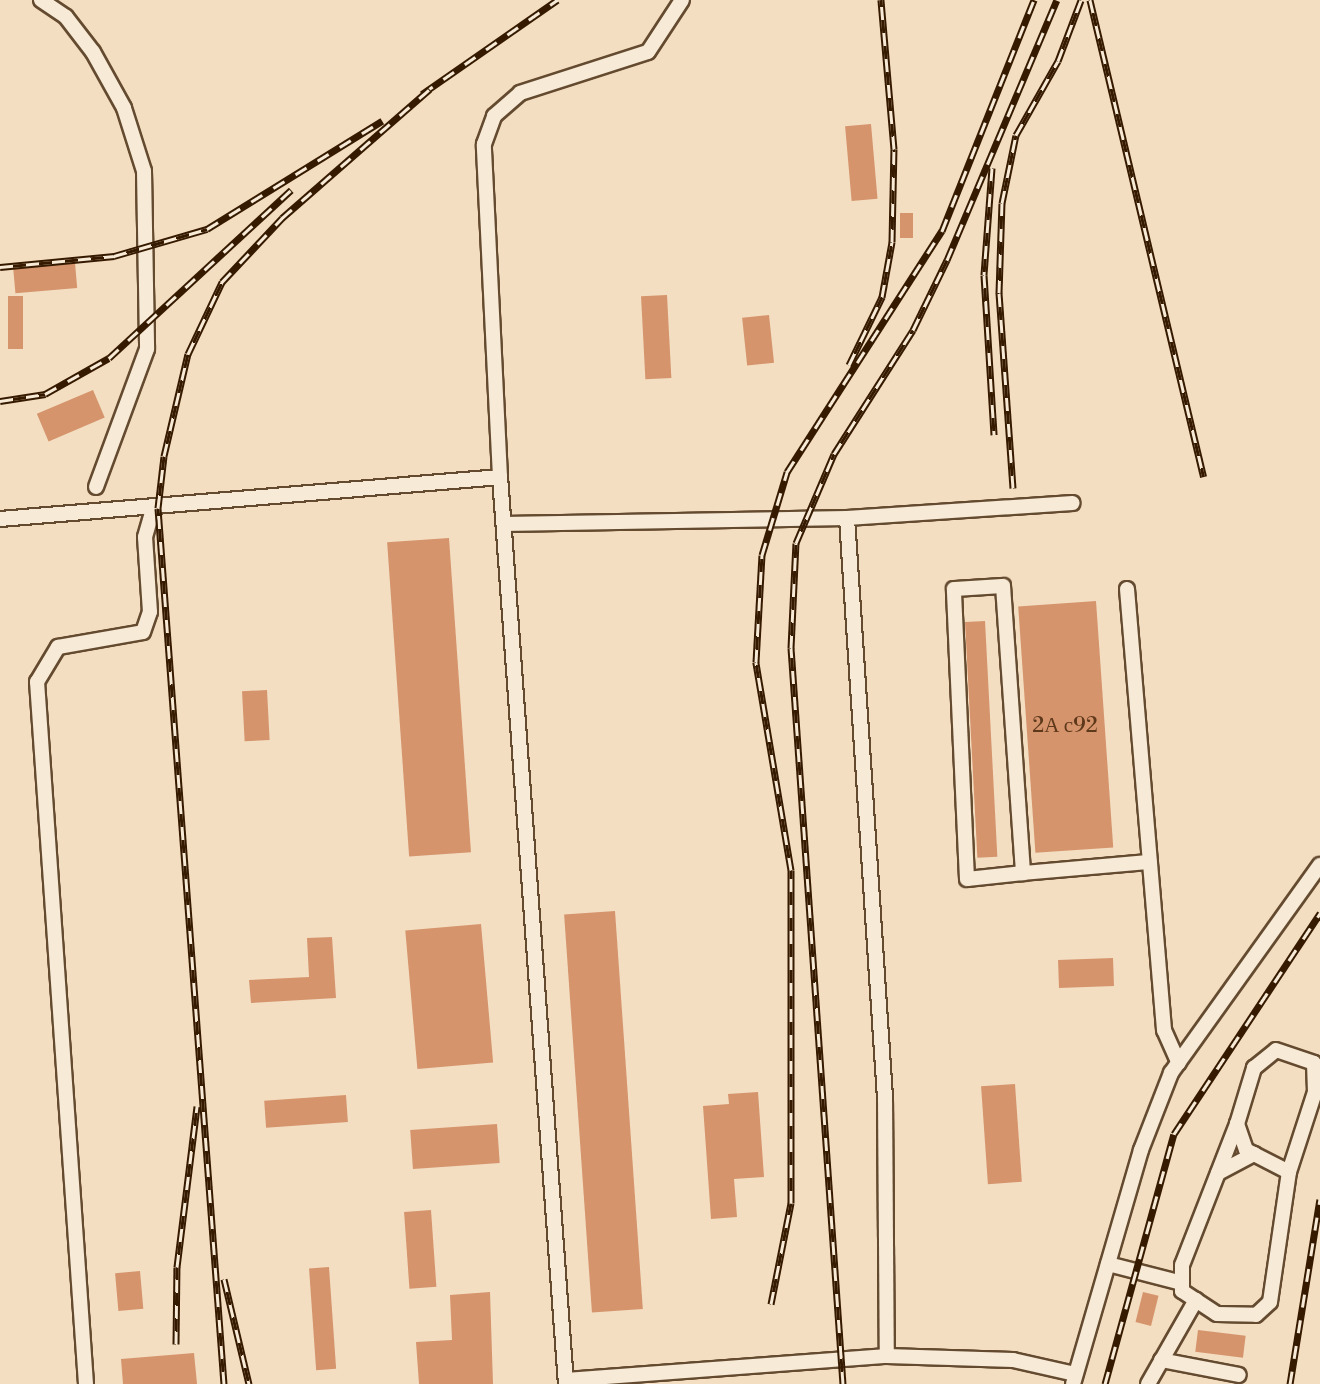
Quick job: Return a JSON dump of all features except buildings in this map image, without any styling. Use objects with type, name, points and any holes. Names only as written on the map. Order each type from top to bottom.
[{"type":"street","points":[[41,0],[66,17],[93,52],[124,108],[144,171],[147,349],[96,487]]},
{"type":"street","points":[[682,0],[648,52],[520,93],[494,116],[484,144],[503,524],[566,1382],[887,1356],[1013,1360],[1074,1379],[1141,1150],[1179,1063],[1320,865]]},
{"type":"street","points":[[0,519],[153,509],[500,477]]},
{"type":"street","points":[[503,524],[847,518],[1073,503]]},
{"type":"street","points":[[86,1384],[37,682],[58,648],[142,632],[150,612],[145,537],[153,509]]},
{"type":"street","points":[[847,518],[885,1098],[887,1356]]},
{"type":"street","points":[[1023,873],[1003,586],[954,589],[967,879],[1150,862]]},
{"type":"street","points":[[1127,589],[1164,1030],[1179,1063]]},
{"type":"street","points":[[1276,1050],[1314,1063],[1315,1092],[1289,1172],[1270,1302],[1256,1315],[1217,1314],[1182,1291],[1182,1265],[1237,1124],[1254,1068],[1276,1050]]},
{"type":"street","points":[[1237,1124],[1246,1150],[1289,1172]]},
{"type":"street","points":[[1218,1173],[1254,1154]]},
{"type":"street","points":[[1108,1264],[1182,1283]]},
{"type":"street","points":[[1148,1384],[1196,1300]]},
{"type":"street","points":[[1161,1360],[1239,1375]]},
{"type":"railway","points":[[422,94],[557,0]]},
{"type":"railway","points":[[849,365],[882,297],[892,242],[894,149],[881,0]]},
{"type":"railway","points":[[771,1304],[791,1203],[791,870],[756,662],[762,555],[787,472],[942,231],[1034,0]]},
{"type":"railway","points":[[843,1384],[791,648],[796,543],[834,454],[913,330],[947,260],[1057,0]]},
{"type":"railway","points":[[1013,488],[999,293],[1002,203],[1016,135],[1058,61],[1081,0]]},
{"type":"railway","points":[[1090,0],[1204,477]]},
{"type":"railway","points":[[224,1384],[158,508],[164,456],[188,354],[222,282],[282,218],[430,89]]},
{"type":"railway","points":[[0,267],[114,256],[207,229],[382,121]]},
{"type":"railway","points":[[992,168],[984,275],[994,435]]},
{"type":"railway","points":[[0,401],[45,394],[109,358],[291,190]]},
{"type":"railway","points":[[1105,1384],[1174,1134],[1320,913]]},
{"type":"railway","points":[[176,1344],[177,1267],[197,1106]]},
{"type":"railway","points":[[1290,1384],[1320,1199]]},
{"type":"railway","points":[[224,1279],[249,1384]]}]
